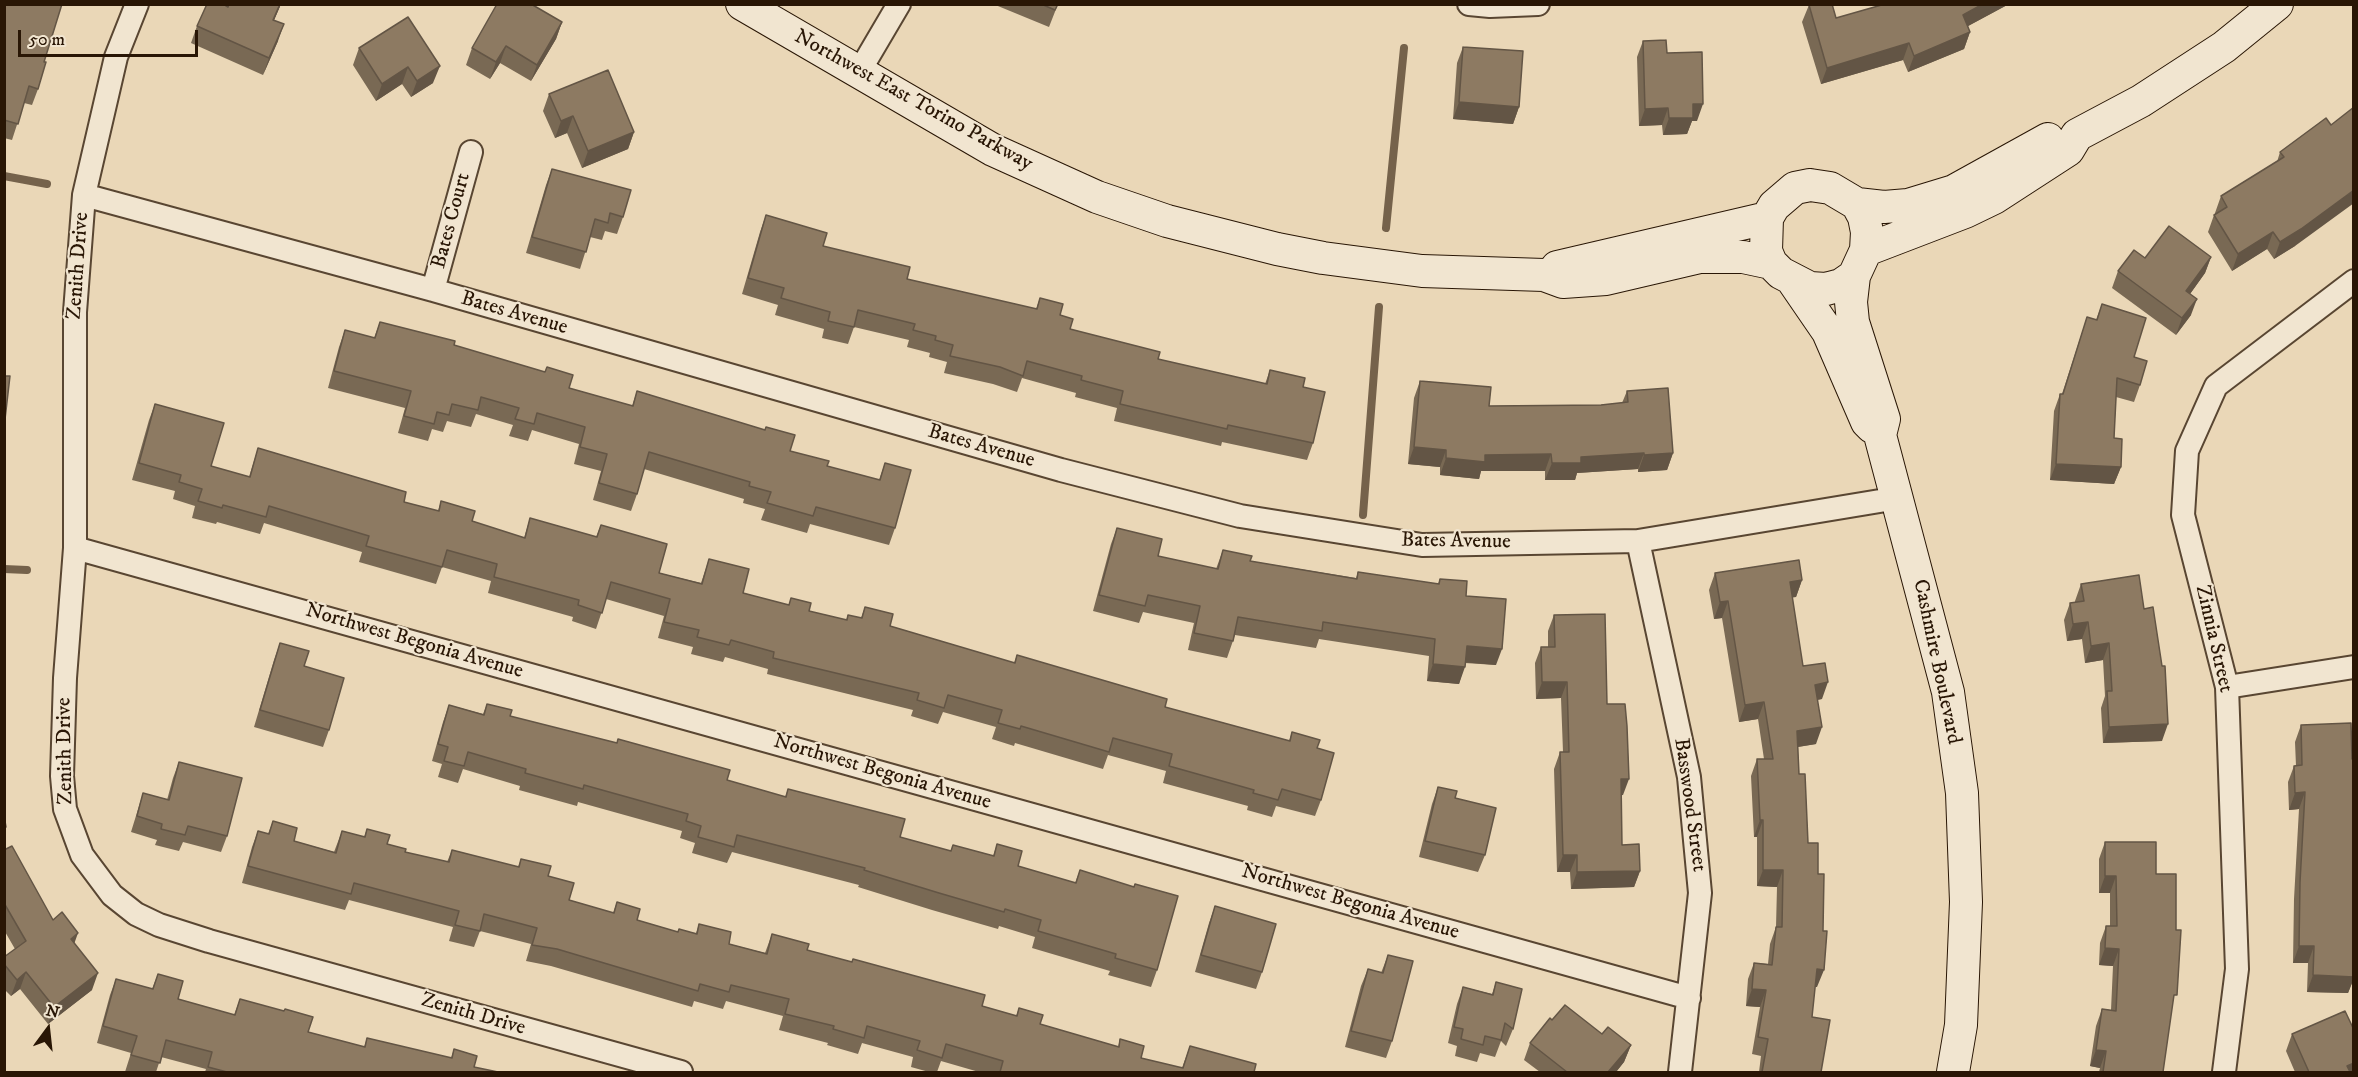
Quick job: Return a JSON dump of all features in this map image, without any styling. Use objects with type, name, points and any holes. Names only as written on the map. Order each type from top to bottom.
[{"type":"street","name":"Zenith Drive","points":[[137,4],[116,57],[84,195],[75,312],[75,548],[64,678],[62,776],[65,808],[82,855],[112,895],[136,914],[159,925],[209,941],[681,1072]]},
{"type":"street","name":"Northwest East Torino Parkway","points":[[742,4],[993,150],[1097,197],[1167,221],[1277,249],[1323,258],[1422,271],[1544,275],[1563,282],[1606,279],[1700,257],[1721,256],[1743,257],[1782,272]]},
{"type":"street","points":[[860,72],[900,4]]},
{"type":"street","points":[[1469,4],[1538,4]]},
{"type":"street","points":[[2077,135],[2060,133],[1954,191],[1908,205],[1884,207],[1857,204],[1830,188],[1810,184],[1795,188],[1783,196],[1767,218],[1766,251],[1782,272],[1810,288],[1826,289],[1841,285],[1860,263],[1994,198],[2068,150],[2077,135],[2141,101],[2224,47],[2277,4]]},
{"type":"street","name":"Bates Court","points":[[433,290],[471,152]]},
{"type":"street","name":"Bates Avenue","points":[[84,195],[433,290],[1061,470],[1240,516],[1422,545],[1638,541],[1898,498]]},
{"type":"street","points":[[1857,204],[1864,217],[1867,232],[1860,263]]},
{"type":"street","name":"Northwest East Torino Parkway","points":[[1544,275],[1560,265],[1767,218]]},
{"type":"street","name":"Cashmire Boulevard","points":[[1860,263],[1851,302],[1853,322],[1884,419],[1880,435]]},
{"type":"street","name":"Cashmire Boulevard","points":[[1782,272],[1828,332],[1867,422],[1880,435],[1948,692],[1962,793],[1966,902],[1961,1025],[1953,1072]]},
{"type":"street","name":"Zinnia Street","points":[[2224,1072],[2237,969],[2227,687],[2183,515],[2187,451],[2216,386],[2354,280]]},
{"type":"street","name":"Basswood Street","points":[[1638,541],[1689,777],[1700,893],[1680,1072]]},
{"type":"street","name":"Northwest Begonia Avenue","points":[[75,548],[1689,998]]},
{"type":"street","points":[[2227,687],[2354,667]]},
{"type":"building","points":[[4,4],[62,4],[38,89],[29,86],[18,124],[4,120]]},
{"type":"building","points":[[207,4],[223,4],[228,7],[229,4],[280,4],[273,20],[284,24],[269,58],[197,26]]},
{"type":"building","points":[[497,4],[531,4],[562,22],[537,65],[506,46],[496,62],[472,48]]},
{"type":"building","points":[[1041,4],[1058,4],[1055,10]]},
{"type":"building","points":[[1832,4],[1836,18],[1885,4],[1983,4],[1963,15],[1970,32],[1914,56],[1909,43],[1827,68],[1809,5]]},
{"type":"building","points":[[408,17],[440,66],[417,81],[408,67],[382,84],[359,48]]},
{"type":"building","points":[[1666,40],[1667,53],[1702,52],[1703,104],[1693,104],[1693,118],[1669,118],[1668,108],[1645,109],[1643,41]]},
{"type":"building","points":[[1463,47],[1523,51],[1519,107],[1459,102]]},
{"type":"building","points":[[608,70],[634,132],[588,151],[573,116],[561,121],[549,94]]},
{"type":"building","points":[[2354,107],[2354,190],[2280,242],[2273,232],[2238,254],[2214,215],[2227,207],[2221,196],[2284,157],[2280,152],[2326,118],[2331,125]]},
{"type":"building","points":[[552,169],[631,190],[623,217],[610,213],[608,223],[595,219],[586,252],[532,237]]},
{"type":"building","points":[[766,215],[827,233],[823,246],[910,267],[907,279],[1037,309],[1040,298],[1063,304],[1060,315],[1073,319],[1070,329],[1160,352],[1158,359],[1267,384],[1270,370],[1305,378],[1303,387],[1325,392],[1313,443],[1228,425],[1227,429],[1120,404],[1123,391],[1081,380],[1082,376],[1027,361],[1023,376],[1000,367],[950,356],[953,345],[935,340],[936,336],[913,330],[915,324],[858,310],[854,327],[828,321],[830,312],[781,298],[784,288],[748,278]]},
{"type":"building","points":[[2169,226],[2211,257],[2186,291],[2197,299],[2182,318],[2118,271],[2134,250],[2145,258]]},
{"type":"building","points":[[2102,304],[2146,318],[2134,357],[2147,361],[2140,385],[2117,378],[2114,438],[2122,439],[2121,467],[2056,464],[2060,394],[2063,394],[2087,317],[2097,320]]},
{"type":"building","points":[[380,322],[455,341],[454,345],[545,372],[547,367],[573,375],[569,388],[633,406],[637,391],[765,430],[766,427],[795,435],[790,451],[829,461],[827,466],[880,480],[885,463],[911,470],[895,528],[816,507],[813,516],[767,503],[771,492],[749,486],[750,482],[649,452],[637,494],[599,483],[607,454],[580,447],[585,427],[537,413],[534,424],[515,419],[519,408],[481,397],[478,410],[452,404],[449,415],[437,412],[434,424],[404,416],[411,391],[334,371],[345,330],[375,338]]},
{"type":"building","points":[[4,376],[10,376],[4,428]]},
{"type":"building","points":[[1420,381],[1491,387],[1489,406],[1601,405],[1628,402],[1627,391],[1668,388],[1673,453],[1581,457],[1581,463],[1552,463],[1551,454],[1485,455],[1485,462],[1446,458],[1446,450],[1414,447]]},
{"type":"building","points":[[155,404],[224,423],[211,466],[250,477],[258,448],[406,492],[404,502],[439,511],[441,501],[475,511],[472,521],[525,538],[530,518],[597,537],[601,525],[667,544],[659,573],[702,584],[709,559],[749,569],[743,593],[789,605],[791,598],[811,603],[809,611],[847,620],[848,615],[862,618],[865,607],[893,614],[890,626],[1015,663],[1017,655],[1167,699],[1165,707],[1290,741],[1292,732],[1320,740],[1317,748],[1334,753],[1321,800],[1282,789],[1278,800],[1253,793],[1254,790],[1169,766],[1172,754],[1113,738],[1109,752],[1021,726],[1020,729],[998,723],[1002,710],[948,695],[944,708],[917,700],[919,693],[773,658],[774,652],[731,640],[729,645],[697,637],[699,630],[664,622],[670,599],[611,582],[602,613],[578,605],[579,600],[494,577],[497,564],[447,550],[442,567],[366,546],[369,536],[269,506],[266,517],[223,505],[222,508],[198,501],[202,489],[179,482],[181,475],[139,463]]},
{"type":"building","points":[[1117,528],[1162,539],[1158,556],[1218,569],[1223,550],[1252,556],[1250,561],[1357,579],[1358,572],[1439,584],[1440,579],[1467,581],[1466,596],[1506,599],[1502,649],[1467,646],[1465,667],[1433,664],[1435,639],[1323,622],[1322,631],[1238,617],[1233,641],[1194,633],[1200,606],[1148,595],[1145,606],[1099,595]]},
{"type":"building","points":[[1799,560],[1802,580],[1790,582],[1803,666],[1825,663],[1828,682],[1815,685],[1822,727],[1797,731],[1799,774],[1805,774],[1808,843],[1818,843],[1818,874],[1824,874],[1823,931],[1827,931],[1824,970],[1817,969],[1812,1017],[1830,1020],[1821,1072],[1762,1072],[1768,1039],[1758,1037],[1766,990],[1752,989],[1754,963],[1772,965],[1776,927],[1782,927],[1783,870],[1763,870],[1763,820],[1760,820],[1757,759],[1773,759],[1764,702],[1745,705],[1728,601],[1720,602],[1715,573]]},
{"type":"building","points":[[2139,575],[2144,609],[2153,607],[2162,666],[2165,666],[2168,724],[2109,727],[2107,691],[2112,691],[2109,643],[2091,646],[2088,622],[2073,624],[2070,603],[2084,601],[2081,584]]},
{"type":"building","points":[[1605,614],[1607,704],[1625,704],[1627,726],[1629,779],[1621,779],[1622,845],[1639,844],[1640,871],[1577,872],[1577,855],[1563,855],[1560,752],[1569,752],[1567,682],[1542,682],[1541,647],[1555,647],[1554,615]]},
{"type":"building","points":[[280,643],[309,651],[304,666],[344,678],[329,730],[260,710]]},
{"type":"building","points":[[487,704],[512,710],[510,716],[617,743],[618,739],[730,770],[727,780],[786,797],[788,789],[905,819],[900,837],[951,851],[953,845],[994,856],[997,844],[1022,851],[1018,866],[1076,883],[1080,870],[1134,887],[1135,884],[1178,896],[1157,970],[1115,958],[1116,954],[1038,931],[1041,920],[939,893],[864,870],[865,868],[737,835],[734,847],[698,837],[701,826],[686,821],[688,814],[584,785],[583,789],[525,773],[526,769],[468,752],[464,766],[444,761],[448,747],[438,744],[449,705],[484,715]]},
{"type":"building","points":[[2351,723],[2352,759],[2354,759],[2354,977],[2313,975],[2314,946],[2299,946],[2305,792],[2295,793],[2294,766],[2302,765],[2301,725]]},
{"type":"building","points":[[179,762],[242,778],[227,836],[188,826],[185,835],[161,829],[162,824],[137,816],[143,793],[169,800]]},
{"type":"building","points":[[1438,787],[1457,791],[1455,798],[1496,808],[1485,855],[1425,841]]},
{"type":"building","points":[[273,821],[297,828],[294,841],[336,853],[342,831],[365,837],[367,829],[390,835],[387,844],[406,849],[405,852],[449,862],[452,850],[519,867],[521,859],[551,866],[548,876],[574,883],[569,900],[614,913],[617,902],[640,909],[637,920],[678,932],[679,929],[697,934],[699,924],[731,932],[729,944],[767,954],[772,934],[809,944],[807,950],[852,962],[853,959],[985,995],[982,1006],[1017,1016],[1019,1008],[1043,1015],[1040,1024],[1119,1047],[1120,1039],[1144,1046],[1141,1058],[1183,1068],[1190,1046],[1256,1064],[1254,1072],[1000,1072],[1003,1061],[946,1044],[942,1058],[917,1050],[920,1041],[867,1026],[864,1038],[833,1029],[834,1026],[785,1014],[789,999],[731,985],[729,992],[700,984],[698,991],[557,949],[532,945],[537,928],[484,914],[480,931],[455,925],[459,911],[354,883],[351,894],[248,866],[258,831],[269,834]]},
{"type":"building","points":[[2105,842],[2156,842],[2156,874],[2176,874],[2176,930],[2181,930],[2177,995],[2174,995],[2163,1072],[2103,1072],[2106,1051],[2096,1050],[2102,1009],[2116,1011],[2119,949],[2105,948],[2106,926],[2117,926],[2116,876],[2105,876]]},
{"type":"building","points":[[12,846],[53,920],[62,912],[78,933],[71,939],[98,973],[54,1007],[26,972],[17,980],[4,964],[4,957],[26,941],[4,903],[4,850]]},
{"type":"building","points":[[1215,906],[1276,924],[1262,972],[1201,955]]},
{"type":"building","points":[[1388,955],[1413,961],[1392,1041],[1351,1031],[1368,969],[1383,973]]},
{"type":"building","points":[[158,974],[183,981],[178,999],[235,1015],[240,999],[284,1011],[285,1009],[313,1017],[308,1032],[365,1047],[367,1038],[452,1058],[454,1049],[477,1056],[474,1067],[498,1072],[227,1072],[208,1067],[212,1052],[166,1040],[160,1063],[131,1055],[137,1036],[103,1026],[116,979],[153,989]]},
{"type":"building","points":[[1496,982],[1522,989],[1513,1029],[1505,1023],[1501,1040],[1485,1036],[1483,1045],[1461,1039],[1463,1029],[1454,1027],[1463,987],[1493,995]]},
{"type":"building","points":[[1565,1005],[1602,1034],[1608,1027],[1631,1045],[1608,1072],[1567,1072],[1530,1043],[1550,1018],[1552,1020]]},
{"type":"building","points":[[2345,1011],[2354,1030],[2354,1063],[2347,1066],[2350,1072],[2309,1072],[2292,1034]]},
{"type":"waterway","points":[[1386,228],[1404,48]]},
{"type":"waterway","points":[[4,176],[47,184]]},
{"type":"waterway","points":[[1363,515],[1379,307]]},
{"type":"waterway","points":[[4,569],[27,570]]}]
